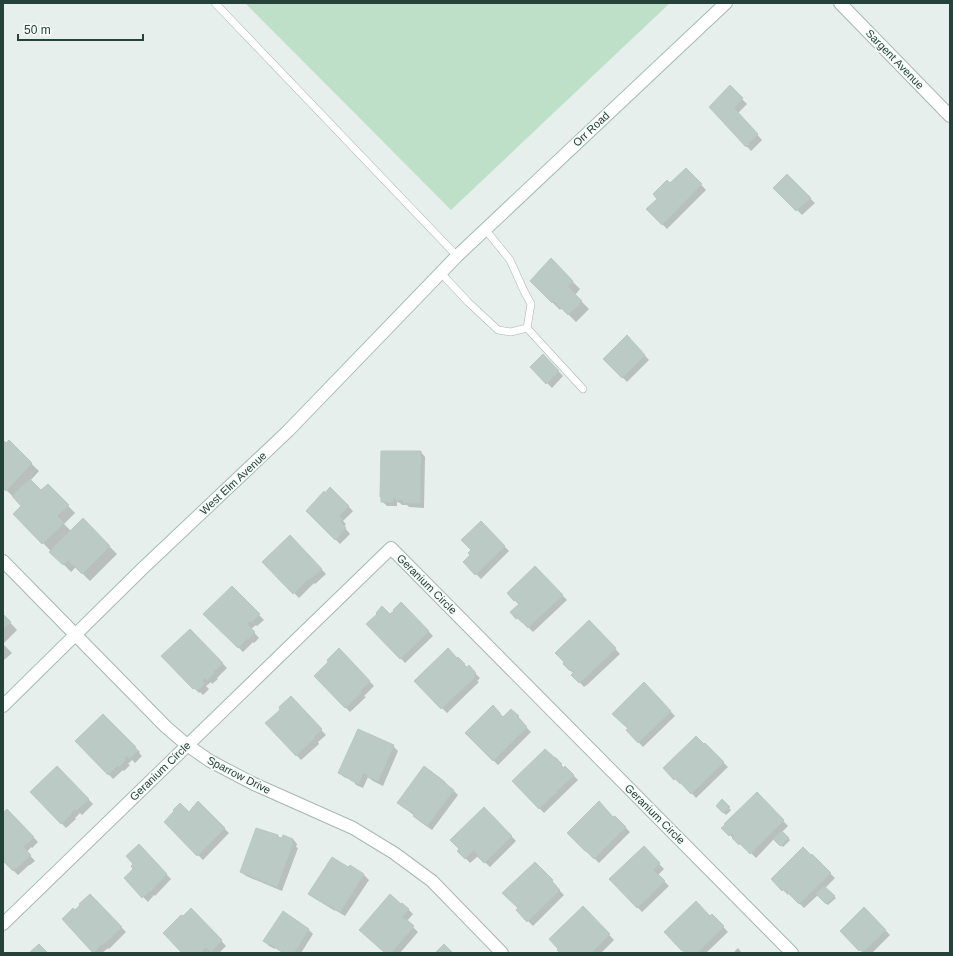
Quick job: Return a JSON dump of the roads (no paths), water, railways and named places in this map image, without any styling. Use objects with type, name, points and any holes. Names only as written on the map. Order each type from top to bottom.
[{"type":"street","name":"Orr Road","points":[[457,256],[726,3]]},
{"type":"street","name":"Sargent Avenue","points":[[840,3],[950,116]]},
{"type":"street","name":"West Elm Avenue","points":[[3,706],[142,569],[288,431],[457,256]]},
{"type":"street","name":"Geranium Circle","points":[[3,924],[391,548],[792,953]]},
{"type":"street","name":"Sparrow Drive","points":[[3,561],[166,727],[187,745],[210,761],[254,784],[353,828],[394,853],[432,881],[502,953]]},
{"type":"lane","points":[[215,3],[457,256]]},
{"type":"lane","points":[[485,229],[510,260],[531,304],[527,328]]},
{"type":"lane","points":[[440,272],[468,302],[498,330],[511,332],[527,328]]},
{"type":"lane","points":[[527,328],[584,390]]}]
